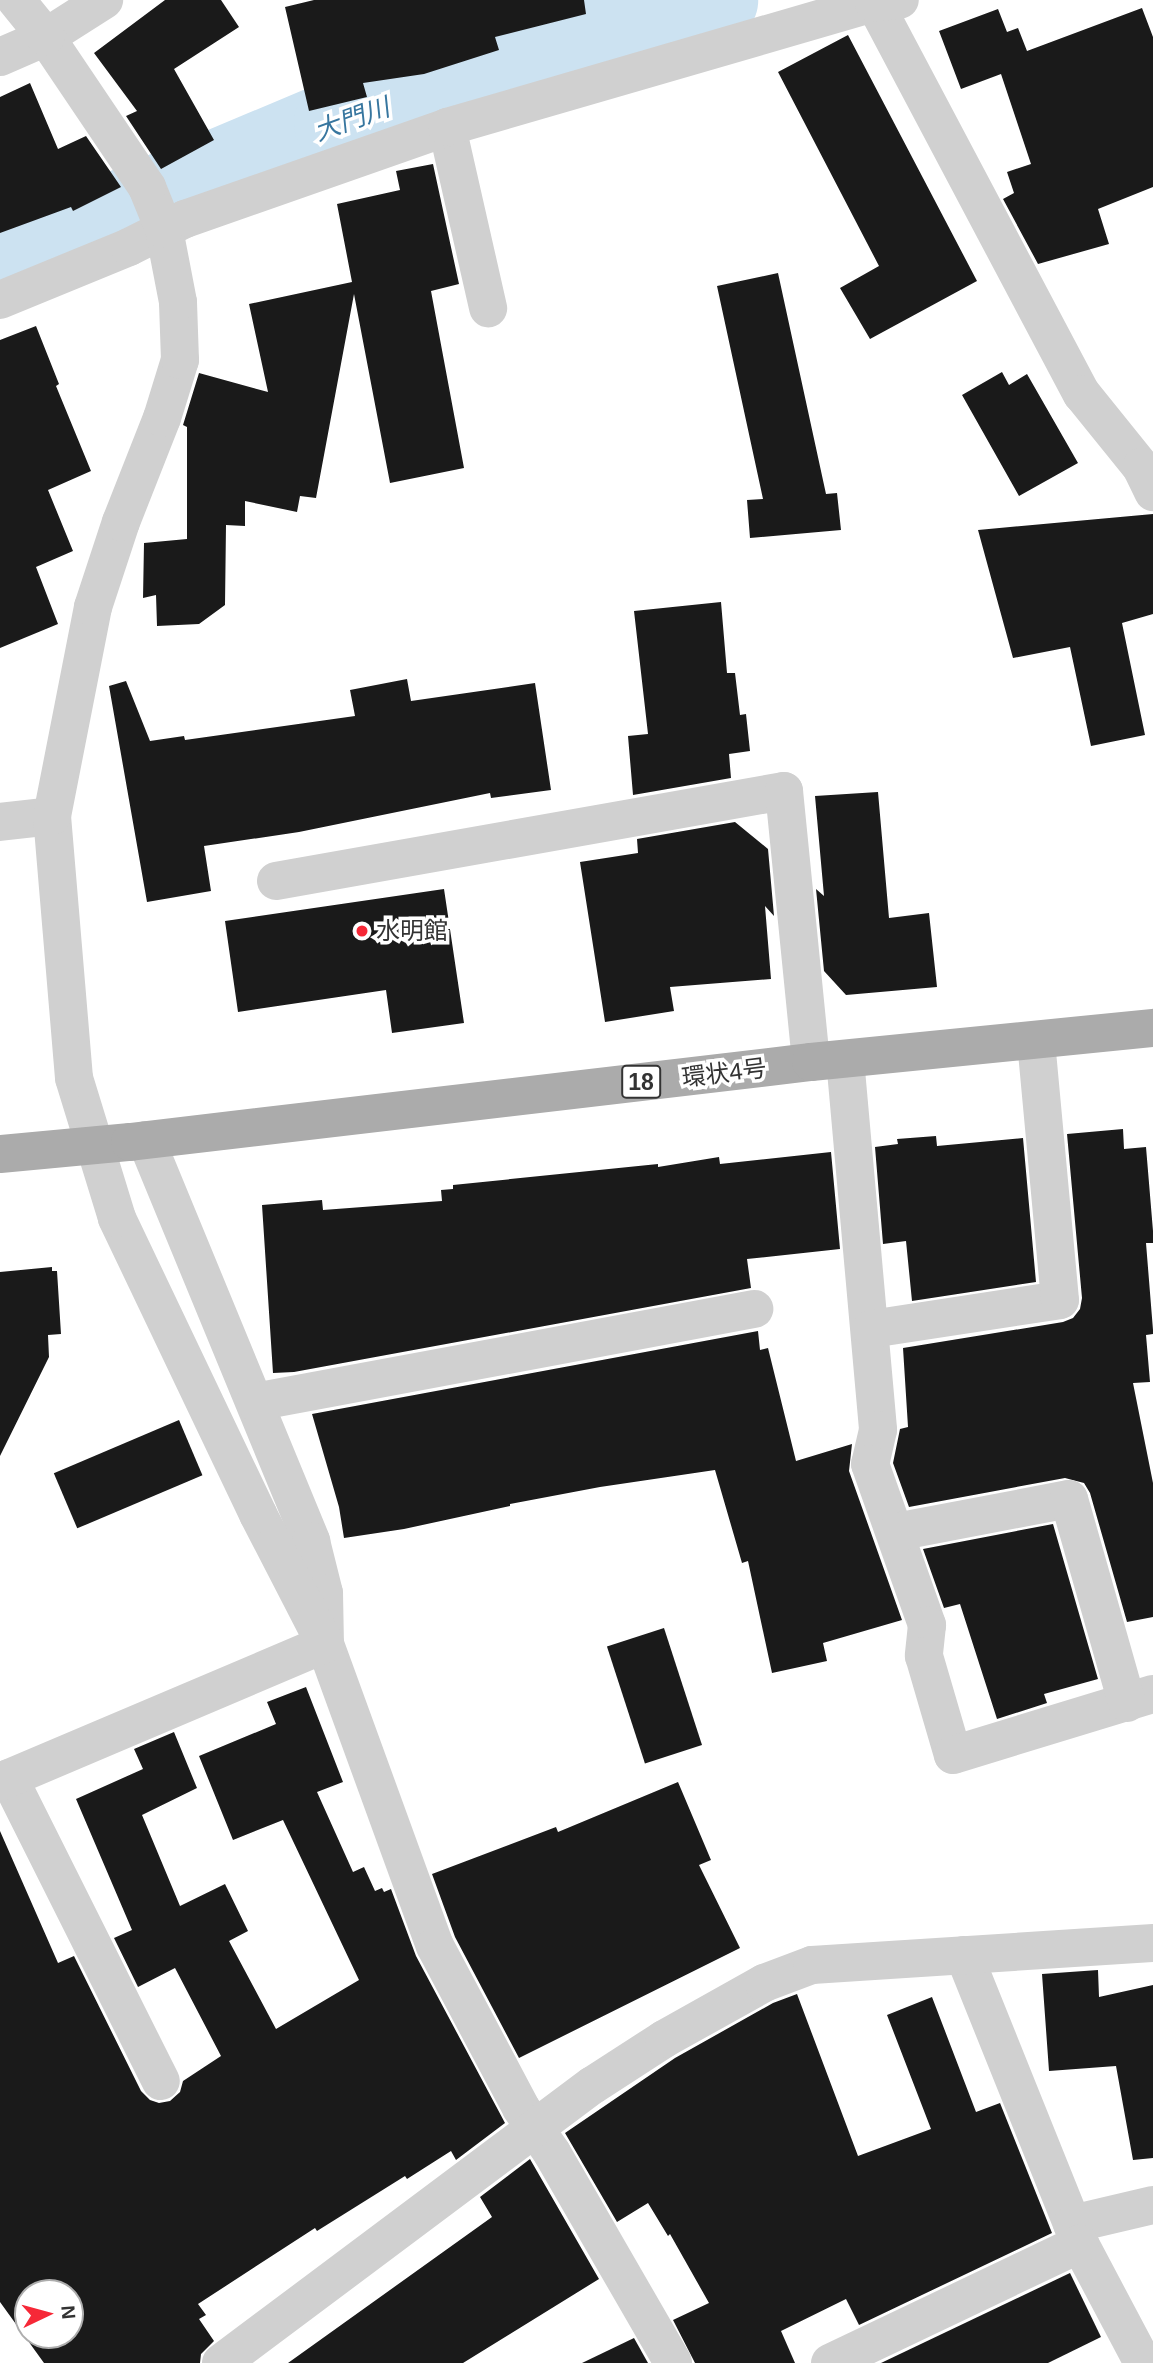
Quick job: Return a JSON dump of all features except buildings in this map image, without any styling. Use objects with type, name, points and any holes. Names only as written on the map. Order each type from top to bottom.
[{"type":"main road","name":"環状4号","points":[[138,1141],[828,1061],[1153,1028]]},
{"type":"main road","name":"18","points":[[0,1154],[138,1141]]},
{"type":"street","points":[[16,0],[46,37],[157,210],[178,302],[180,360],[162,418],[121,522],[93,607],[52,817],[74,1078],[117,1218],[258,1514],[325,1644],[435,1947],[521,2108],[673,2363]]},
{"type":"street","points":[[0,57],[46,37],[104,0]]},
{"type":"street","points":[[0,300],[129,247],[157,210],[882,1],[1082,394],[1140,467],[1153,492]]},
{"type":"street","points":[[447,127],[488,308]]},
{"type":"street","points":[[276,881],[785,791],[871,1329],[878,1430],[870,1464],[927,1625],[923,1656],[953,1755],[1140,1698],[1069,1499],[896,1532]]},
{"type":"street","points":[[0,822],[52,817]]},
{"type":"street","points":[[871,1329],[1060,1300],[1036,1040]]},
{"type":"street","points":[[138,1141],[255,1402],[311,1541],[324,1593],[325,1644]]},
{"type":"street","points":[[255,1402],[754,1309]]},
{"type":"street","points":[[161,2081],[4,1780],[325,1644]]},
{"type":"street","points":[[221,2363],[593,2085],[664,2039],[764,1983],[812,1965],[1153,1943]]},
{"type":"street","points":[[964,1955],[1076,2234],[1143,2363]]},
{"type":"street","points":[[830,2363],[1076,2234],[1153,2205]]},
{"type":"waterway","name":"大門川","points":[[0,265],[338,123],[713,0]]},
{"type":"place","name":"水明館","points":[[362,931]]}]
